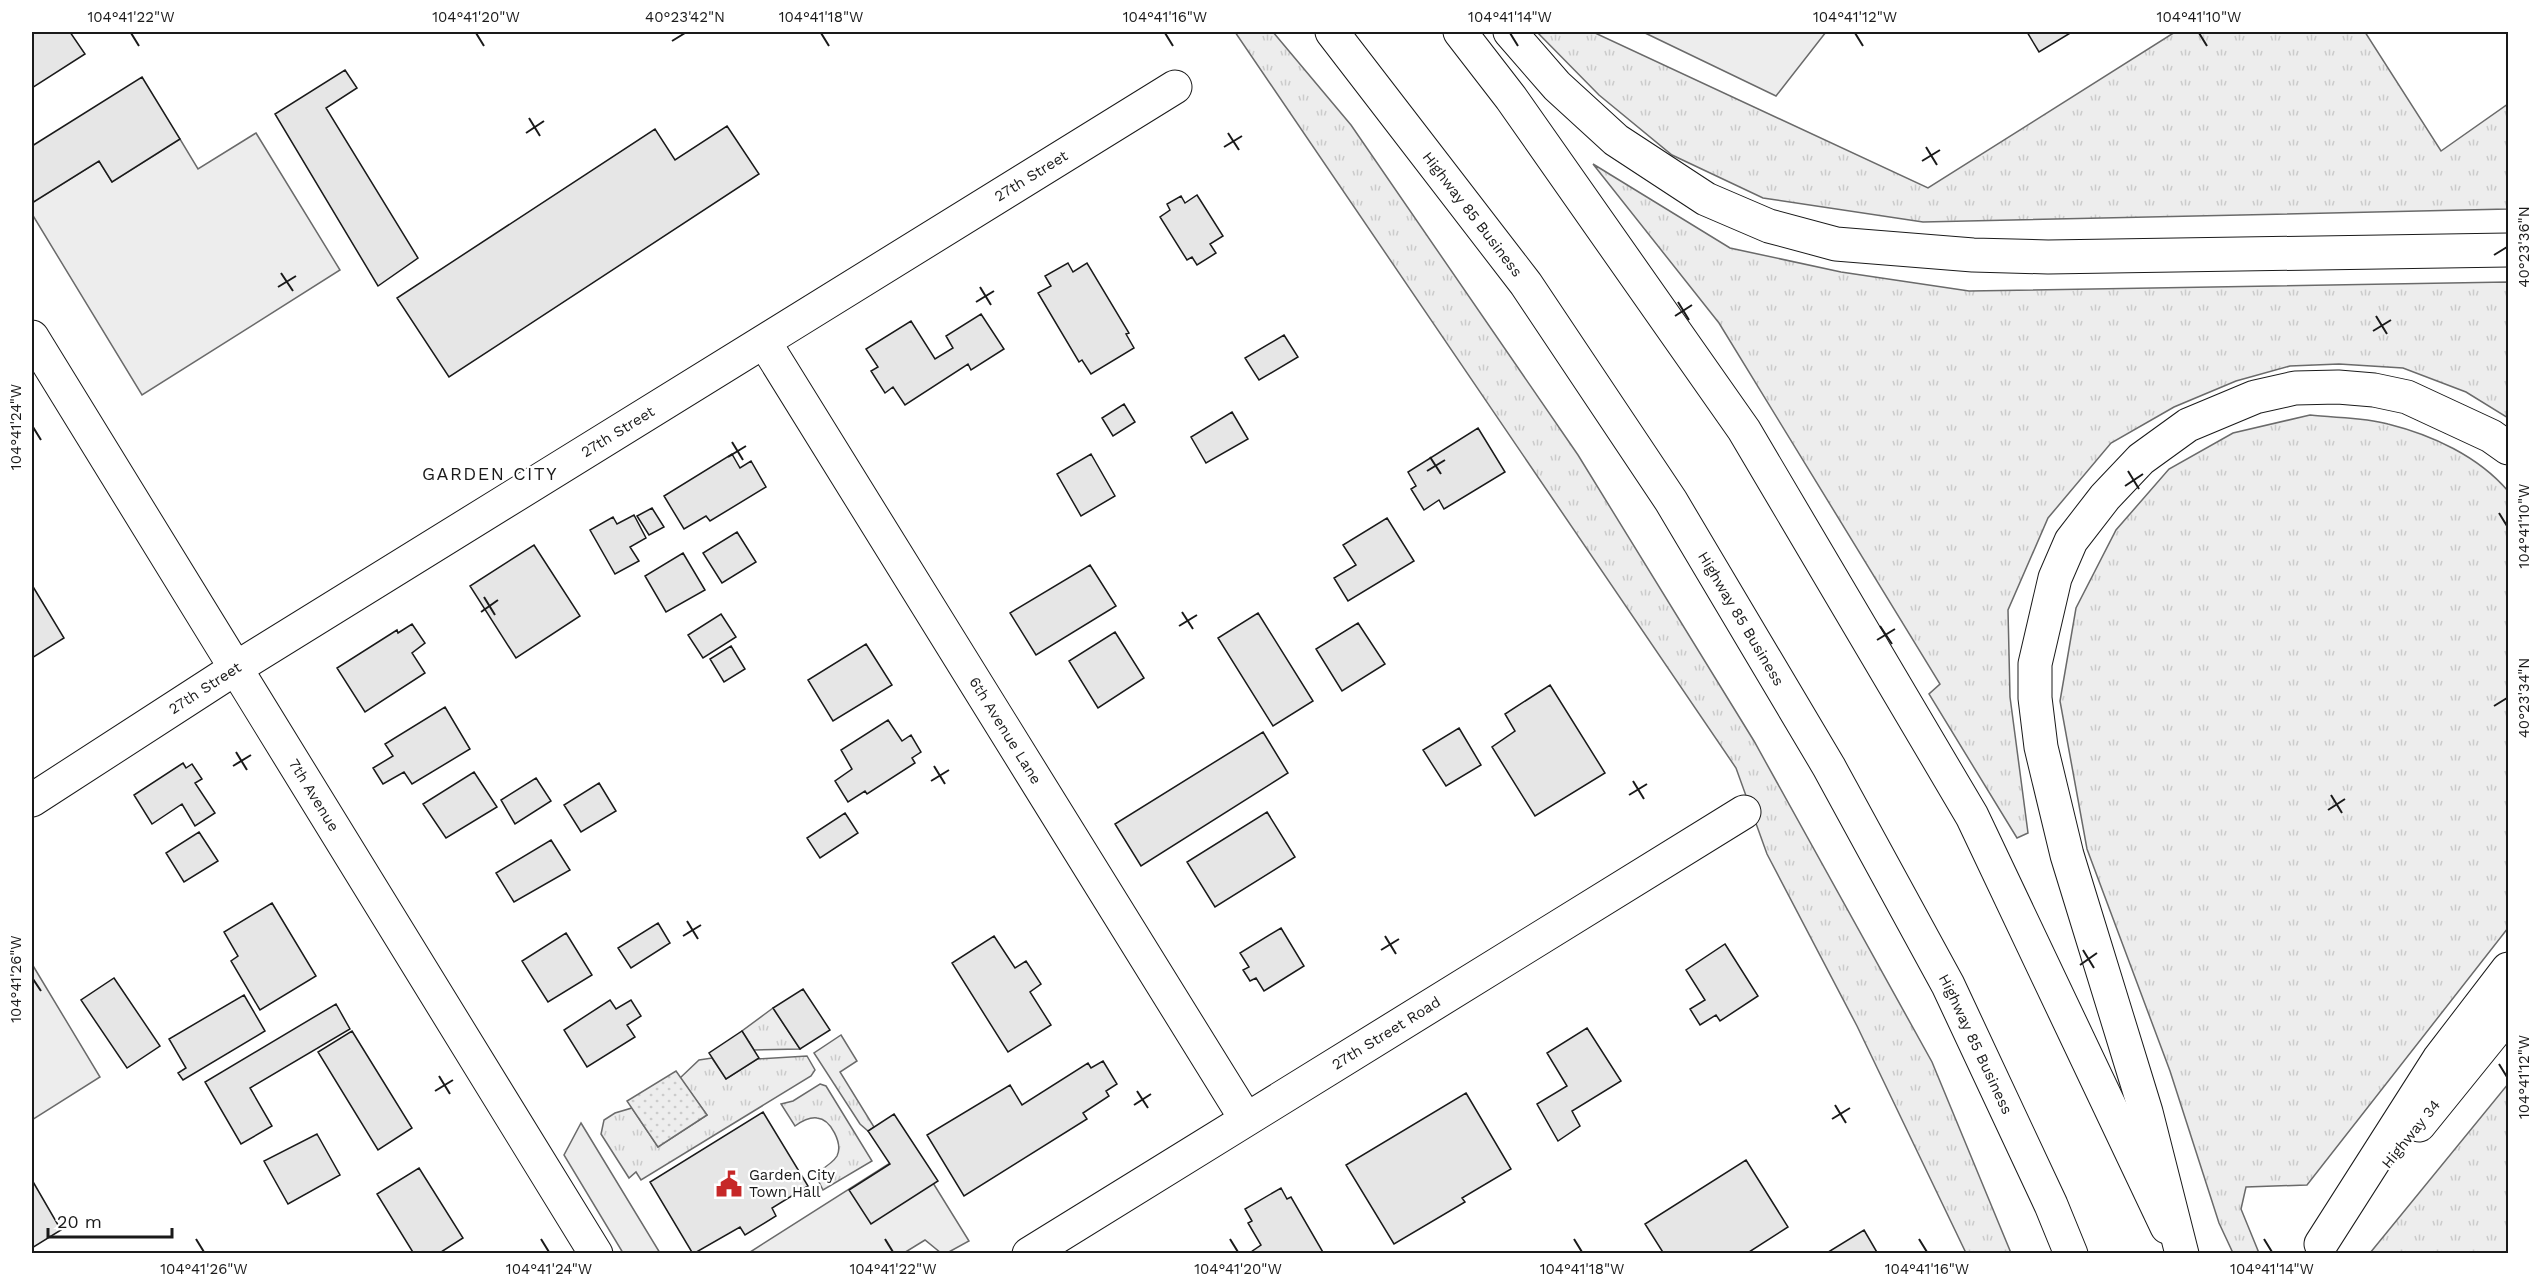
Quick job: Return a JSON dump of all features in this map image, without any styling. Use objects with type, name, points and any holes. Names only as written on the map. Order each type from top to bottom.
[{"type":"main road","name":"Highway 85 Business","points":[[1332,32],[1526,284],[1671,501],[1829,767],[1948,985],[2051,1205],[2071,1254]]},
{"type":"main road","points":[[1460,32],[1510,98],[1744,430],[1960,796],[2181,1254]]},
{"type":"main road","points":[[1510,32],[1557,86],[1616,140],[1706,199],[1769,226],[1836,244],[1973,255],[2048,257],[2508,250]]},
{"type":"main road","name":"27th Street","points":[[32,800],[236,668],[765,343],[1175,87]]},
{"type":"main road","name":"7th Avenue","points":[[32,337],[596,1254]]},
{"type":"main road","name":"6th Avenue Lane","points":[[765,343],[1246,1119]]},
{"type":"main road","points":[[2181,1254],[2146,1112],[2067,855],[2041,747],[2035,698],[2036,664],[2055,578],[2071,542],[2105,497],[2141,459],[2188,425],[2256,397],[2295,388],[2338,387],[2374,390],[2408,397],[2491,436],[2508,448]]},
{"type":"main road","name":"27th Street Road","points":[[1029,1254],[1744,812]]},
{"type":"main road","points":[[2317,1249],[2439,1059],[2508,969]]},
{"type":"main road","name":"Highway 34","points":[[2317,1249],[2508,1015]]},
{"type":"green space","points":[[1235,32],[1273,32],[1351,125],[1578,455],[1754,741],[1932,1062],[2011,1253],[1966,1253],[1857,1026],[1767,854],[1736,768]]},
{"type":"green space","points":[[1537,32],[1593,32],[1928,188],[2175,32],[2365,32],[2441,151],[2508,104],[2508,209],[1923,222],[1763,198],[1672,155],[1599,95]]},
{"type":"green space","points":[[1593,164],[1730,248],[1841,272],[1969,291],[2508,282],[2508,418],[2466,392],[2403,368],[2339,364],[2290,366],[2236,381],[2174,407],[2111,443],[2048,518],[2008,610],[2010,697],[2028,833],[2017,838],[1929,694],[1940,684],[1719,323]]},
{"type":"green space","points":[[2310,415],[2369,420],[2421,434],[2468,457],[2483,467],[2508,491],[2508,928],[2307,1185],[2246,1187],[2241,1209],[2259,1253],[2233,1253],[2219,1223],[2170,1071],[2087,849],[2060,701],[2076,608],[2116,530],[2169,469],[2233,433]]},
{"type":"green space","points":[[773,1008],[800,1049],[754,1050],[742,1031]]},
{"type":"green space","points":[[841,1035],[857,1061],[840,1072],[874,1127],[868,1131],[860,1124],[814,1053]]},
{"type":"green space","points":[[807,1056],[815,1070],[811,1076],[641,1180],[636,1172],[629,1178],[601,1134],[604,1120],[615,1113],[632,1108],[658,1147],[707,1115],[680,1078],[699,1060],[712,1058],[726,1079],[757,1059]]},
{"type":"green space","points":[[676,1071],[707,1115],[658,1147],[627,1101]]},
{"type":"green space","points":[[820,1084],[826,1086],[872,1161],[823,1190],[815,1174],[837,1156],[837,1139],[831,1127],[822,1119],[811,1118],[795,1126],[781,1104],[793,1101]]},
{"type":"green space","points":[[2508,1084],[2508,1253],[2370,1253]]},
{"type":"shaded area","points":[[1643,32],[1826,32],[1776,96]]},
{"type":"shaded area","points":[[256,133],[340,270],[142,395],[32,214],[32,203],[99,161],[112,182],[180,139],[198,169]]},
{"type":"shaded area","points":[[32,964],[100,1077],[32,1120]]},
{"type":"shaded area","points":[[581,1123],[660,1253],[623,1253],[564,1155]]},
{"type":"shaded area","points":[[912,1149],[969,1241],[947,1253],[941,1253],[925,1240],[904,1253],[747,1254]]},
{"type":"building","points":[[32,32],[70,32],[85,54],[32,88]]},
{"type":"building","points":[[2027,32],[2072,32],[2039,52]]},
{"type":"building","points":[[345,70],[357,88],[326,108],[418,258],[378,286],[275,114]]},
{"type":"building","points":[[142,77],[180,139],[112,182],[99,161],[32,203],[32,146]]},
{"type":"building","points":[[727,126],[759,174],[449,377],[397,298],[655,129],[675,160]]},
{"type":"building","points":[[1197,195],[1223,236],[1210,244],[1216,253],[1197,265],[1192,257],[1187,260],[1160,217],[1170,210],[1167,204],[1181,196],[1185,203]]},
{"type":"building","points":[[1068,263],[1073,272],[1087,263],[1129,333],[1126,334],[1134,348],[1091,374],[1082,360],[1079,362],[1038,293],[1051,286],[1045,276]]},
{"type":"building","points":[[981,314],[1004,349],[971,370],[968,364],[905,405],[893,387],[885,393],[871,371],[878,367],[866,349],[911,321],[935,359],[953,348],[946,336]]},
{"type":"building","points":[[1284,335],[1298,357],[1259,380],[1245,358]]},
{"type":"building","points":[[1124,404],[1135,422],[1113,436],[1102,418]]},
{"type":"building","points":[[1232,412],[1248,439],[1206,463],[1191,437]]},
{"type":"building","points":[[1478,428],[1505,472],[1444,509],[1439,500],[1424,510],[1411,489],[1416,486],[1408,472]]},
{"type":"building","points":[[732,454],[740,468],[751,461],[766,487],[710,521],[706,516],[684,529],[664,496]]},
{"type":"building","points":[[1091,454],[1115,496],[1081,516],[1057,474]]},
{"type":"building","points":[[652,508],[664,527],[649,535],[637,516]]},
{"type":"building","points":[[634,515],[646,538],[630,547],[639,561],[615,574],[590,530],[613,517],[617,524]]},
{"type":"building","points":[[1387,518],[1414,561],[1348,601],[1334,578],[1356,565],[1343,545]]},
{"type":"building","points":[[737,532],[756,562],[722,583],[703,553]]},
{"type":"building","points":[[534,545],[580,616],[516,658],[470,586]]},
{"type":"building","points":[[683,553],[705,590],[666,612],[645,576]]},
{"type":"building","points":[[1090,565],[1116,606],[1036,655],[1010,613]]},
{"type":"building","points":[[32,585],[64,638],[32,658]]},
{"type":"building","points":[[1258,613],[1313,701],[1273,726],[1218,638]]},
{"type":"building","points":[[721,614],[736,637],[703,658],[688,635]]},
{"type":"building","points":[[1358,623],[1385,664],[1342,691],[1316,649]]},
{"type":"building","points":[[412,624],[425,643],[412,653],[425,673],[365,712],[337,668],[397,630],[398,633]]},
{"type":"building","points":[[1115,632],[1144,678],[1098,708],[1069,661]]},
{"type":"building","points":[[866,644],[892,685],[833,721],[808,680]]},
{"type":"building","points":[[731,646],[745,669],[724,682],[710,659]]},
{"type":"building","points":[[1550,685],[1605,773],[1535,816],[1492,747],[1515,731],[1505,714]]},
{"type":"building","points":[[445,707],[470,749],[412,784],[404,772],[383,784],[373,768],[393,756],[385,744]]},
{"type":"building","points":[[888,720],[902,741],[911,735],[921,752],[912,758],[915,763],[867,794],[865,791],[848,802],[835,781],[852,769],[841,750]]},
{"type":"building","points":[[1459,728],[1481,765],[1446,786],[1423,750]]},
{"type":"building","points":[[1263,732],[1288,773],[1141,866],[1115,824]]},
{"type":"building","points":[[183,763],[186,768],[192,764],[202,779],[195,783],[215,813],[195,826],[182,804],[152,824],[134,795]]},
{"type":"building","points":[[474,772],[497,807],[446,838],[423,804]]},
{"type":"building","points":[[536,778],[551,801],[515,824],[501,800]]},
{"type":"building","points":[[599,783],[616,811],[581,832],[564,805]]},
{"type":"building","points":[[1267,812],[1295,857],[1215,907],[1187,862]]},
{"type":"building","points":[[845,813],[858,833],[820,858],[807,838]]},
{"type":"building","points":[[199,832],[218,861],[184,882],[166,853]]},
{"type":"building","points":[[551,840],[570,870],[514,902],[496,873]]},
{"type":"building","points":[[272,903],[316,976],[260,1010],[231,961],[238,956],[224,932]]},
{"type":"building","points":[[658,923],[670,943],[631,968],[618,948]]},
{"type":"building","points":[[1281,928],[1304,966],[1264,991],[1256,978],[1250,981],[1243,970],[1249,967],[1240,953]]},
{"type":"building","points":[[566,933],[592,975],[548,1002],[522,961]]},
{"type":"building","points":[[994,936],[1015,968],[1026,961],[1041,984],[1030,992],[1051,1025],[1008,1052],[952,963]]},
{"type":"building","points":[[1725,944],[1758,996],[1720,1021],[1716,1015],[1700,1025],[1690,1009],[1705,1000],[1686,970]]},
{"type":"building","points":[[114,978],[160,1046],[127,1068],[81,1000]]},
{"type":"building","points":[[803,989],[830,1030],[800,1049],[773,1008]]},
{"type":"building","points":[[244,995],[265,1031],[183,1080],[178,1073],[186,1068],[169,1039]]},
{"type":"building","points":[[610,1000],[616,1009],[631,1000],[641,1016],[627,1025],[635,1037],[587,1067],[564,1030]]},
{"type":"building","points":[[336,1004],[350,1029],[250,1088],[272,1126],[241,1144],[205,1082]]},
{"type":"building","points":[[1587,1028],[1621,1081],[1572,1111],[1580,1126],[1558,1141],[1537,1104],[1567,1086],[1547,1053]]},
{"type":"building","points":[[352,1031],[412,1128],[378,1150],[318,1052]]},
{"type":"building","points":[[742,1031],[759,1058],[726,1079],[709,1053]]},
{"type":"building","points":[[1103,1061],[1117,1084],[1106,1091],[1109,1096],[1083,1113],[1087,1119],[964,1196],[927,1135],[1010,1085],[1022,1105],[1088,1063],[1091,1068]]},
{"type":"building","points":[[1466,1093],[1511,1169],[1462,1198],[1465,1202],[1394,1244],[1346,1165]]},
{"type":"building","name":"Garden City Town Hall","points":[[763,1112],[808,1186],[772,1208],[776,1216],[745,1235],[740,1227],[693,1254],[650,1182]]},
{"type":"building","points":[[894,1114],[938,1181],[871,1224],[849,1190],[890,1164],[868,1131]]},
{"type":"building","points":[[317,1134],[340,1175],[288,1204],[264,1161]]},
{"type":"building","points":[[1746,1160],[1788,1227],[1746,1254],[1664,1254],[1645,1224]]},
{"type":"building","points":[[419,1168],[463,1238],[438,1254],[414,1254],[377,1194]]},
{"type":"building","points":[[32,1180],[61,1230],[32,1248]]},
{"type":"building","points":[[1281,1188],[1287,1199],[1291,1197],[1324,1254],[1248,1254],[1261,1245],[1248,1223],[1252,1221],[1245,1209]]},
{"type":"building","points":[[1864,1230],[1878,1254],[1825,1254]]},
{"type":"place","name":"Garden City Town Hall","points":[[729,1184]]},
{"type":"district","name":"GARDEN CITY","points":[[490,474]]}]
